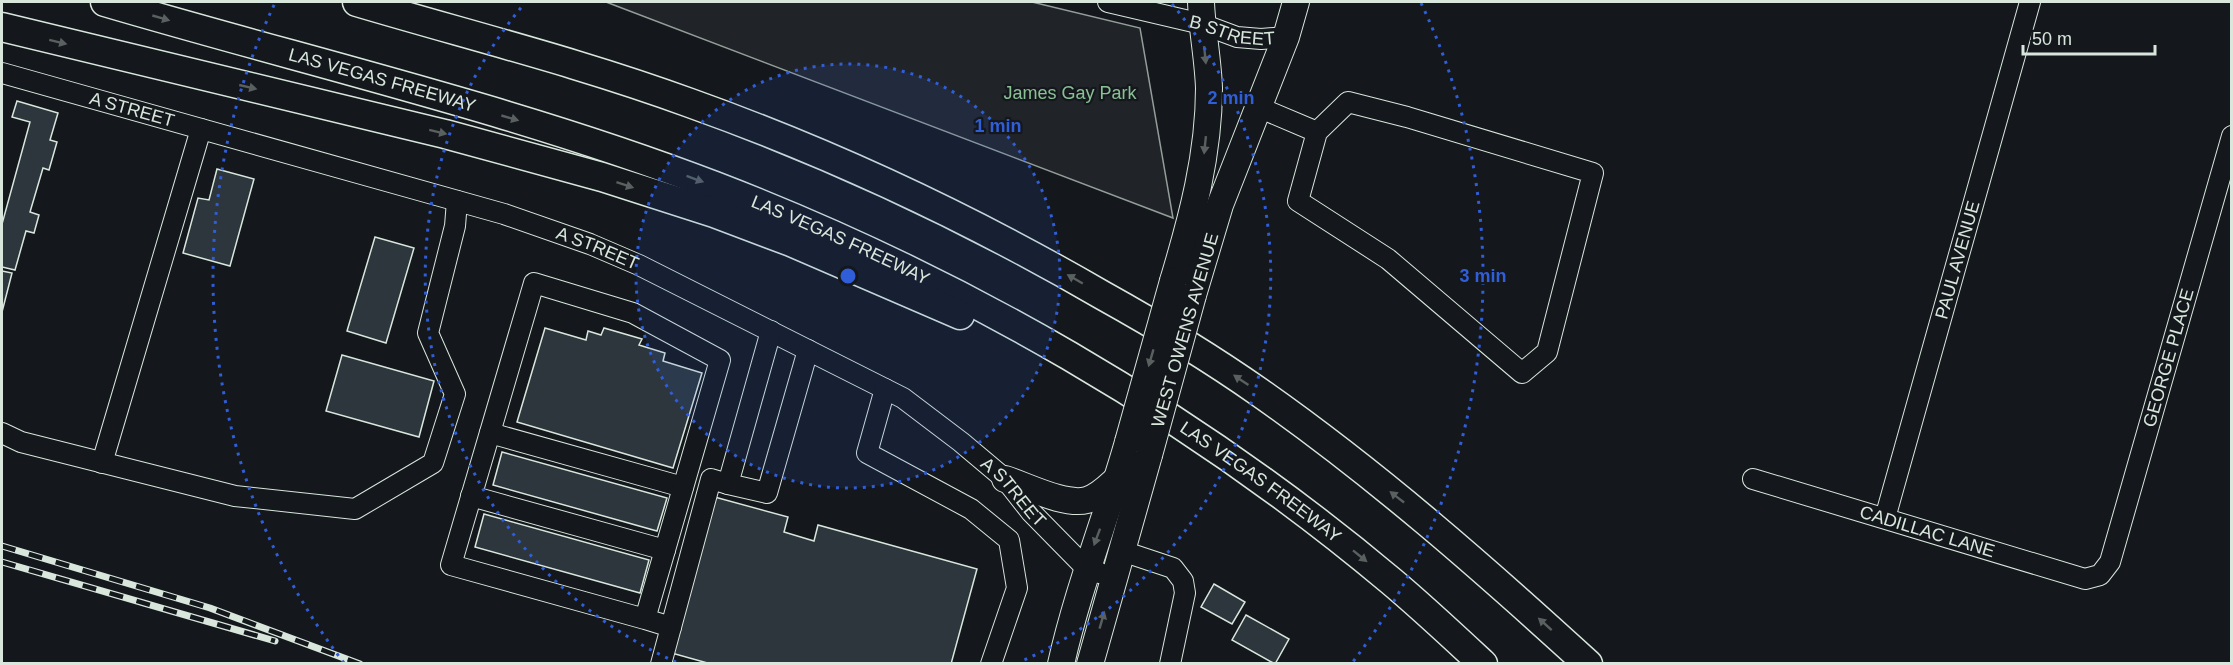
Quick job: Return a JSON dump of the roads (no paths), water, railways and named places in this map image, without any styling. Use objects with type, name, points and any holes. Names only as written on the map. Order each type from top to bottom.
[{"type":"highway","name":"LAS VEGAS FREEWAY","points":[[105,2],[561,132],[714,186],[828,232],[920,275],[1042,341],[1202,440],[1329,532],[1391,581],[1484,663]]},
{"type":"highway","points":[[357,2],[584,67],[691,103],[849,166],[1006,241],[1201,353],[1259,392],[1432,525],[1588,663]]},
{"type":"highway","points":[[2,27],[499,148],[602,177],[714,213],[859,270],[1124,390]]},
{"type":"main road","name":"WEST OWENS AVENUE","points":[[1061,663],[1086,568],[1118,478],[1128,442],[1183,288],[1220,205],[1286,37],[1296,2]]},
{"type":"main road","name":"WEST OWENS AVENUE","points":[[1090,663],[1149,455],[1183,288],[1189,227],[1202,165],[1209,86],[1201,13]]},
{"type":"main road","points":[[1005,478],[1066,501],[1088,500],[1103,492],[1118,478]]},
{"type":"street","name":"B STREET","points":[[1108,2],[1201,13],[1237,37],[1261,39],[1286,37]]},
{"type":"street","name":"PAUL AVENUE","points":[[1885,518],[2030,2]]},
{"type":"street","name":"A STREET","points":[[3,79],[201,129],[457,201],[549,229],[639,265],[903,398],[1005,478],[1031,512],[1086,568],[1114,578]]},
{"type":"street","points":[[1348,102],[1407,117],[1593,173],[1547,352],[1522,373],[1389,259],[1298,201],[1317,132],[1348,102]]},
{"type":"street","points":[[1258,107],[1317,132]]},
{"type":"street","points":[[102,463],[201,129]]},
{"type":"street","name":"GEORGE PLACE","points":[[2100,575],[2110,562],[2232,136]]},
{"type":"street","points":[[2,433],[21,442],[235,496],[355,509],[433,463],[455,394],[428,333],[455,226],[457,201]]},
{"type":"street","points":[[645,620],[720,360],[633,313],[534,283],[452,565],[645,620],[671,627]]},
{"type":"street","points":[[728,484],[771,331]]},
{"type":"street","points":[[661,663],[711,479],[767,493],[808,350]]},
{"type":"street","points":[[885,389],[867,453],[971,509],[1009,540],[1017,588],[991,663]]},
{"type":"street","points":[[490,433],[684,487]]},
{"type":"street","name":"CADILLAC LANE","points":[[1753,479],[2085,579],[2100,575]]},
{"type":"street","points":[[471,496],[665,550]]},
{"type":"street","points":[[1122,551],[1173,568],[1183,581],[1185,593],[1170,663]]},
{"type":"railway","points":[[2,546],[210,608],[360,664]]},
{"type":"railway","points":[[2,562],[275,641]]},
{"type":"park label","name":"James Gay Park","points":[[1070,93]]}]
